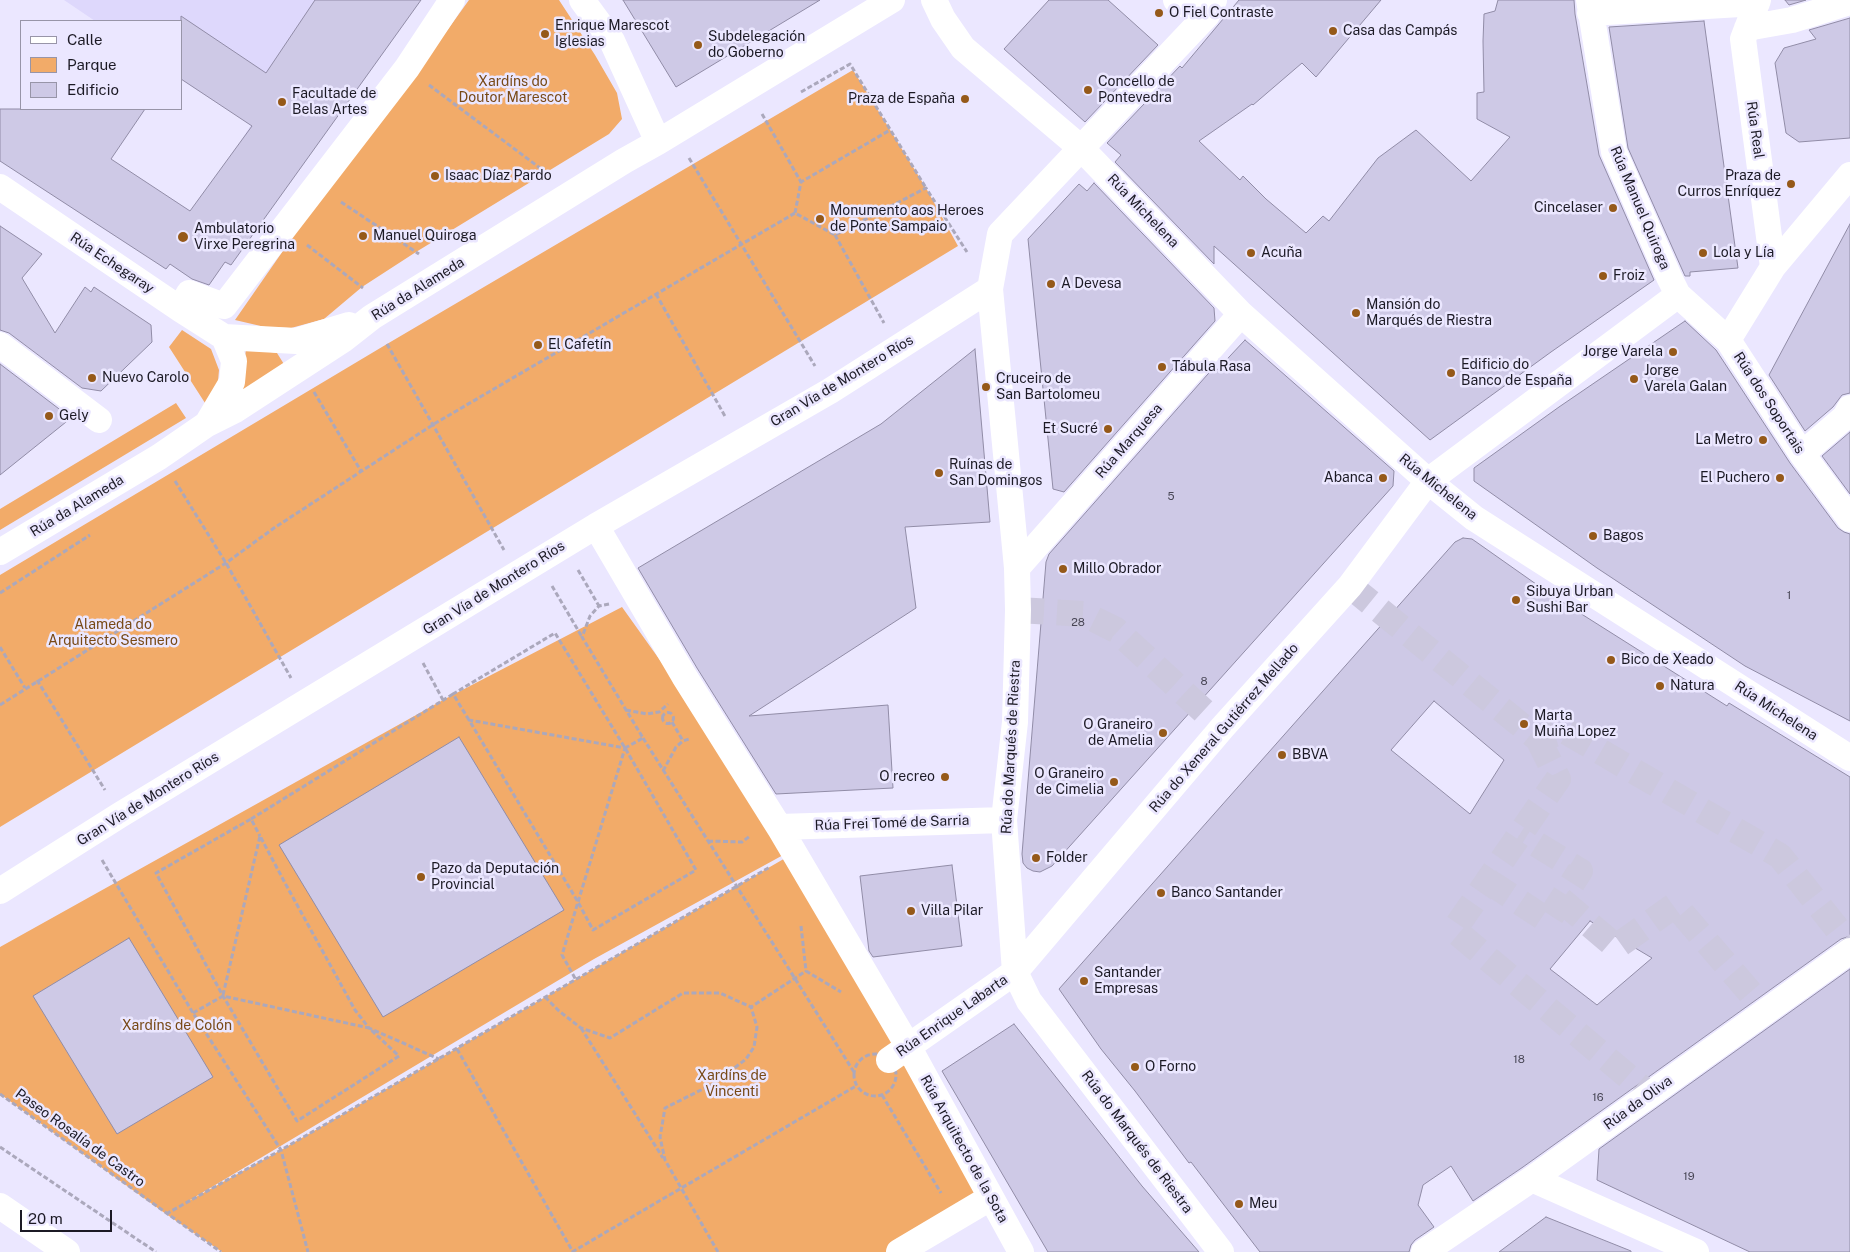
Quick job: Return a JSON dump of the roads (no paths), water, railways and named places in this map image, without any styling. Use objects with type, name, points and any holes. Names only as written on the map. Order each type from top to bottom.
[{"type":"street","points":[[180,309],[189,293],[224,306],[407,68],[452,0]]},
{"type":"street","points":[[582,0],[612,41],[658,142]]},
{"type":"street","name":"Rúa da Alameda","points":[[0,552],[159,457],[207,424],[235,410],[344,339],[372,317],[624,161],[892,0]]},
{"type":"street","name":"Rúa Michelena","points":[[934,0],[943,19],[963,48],[1081,148],[1241,314],[1428,481],[1474,518],[1850,758]]},
{"type":"street","points":[[1176,0],[1211,8]]},
{"type":"street","points":[[1589,6],[1757,1]]},
{"type":"street","name":"Rúa Real","points":[[1757,1],[1743,39],[1774,267]]},
{"type":"street","points":[[1747,28],[1792,20],[1850,2]]},
{"type":"street","name":"Rúa Manuel Quiroga","points":[[1589,6],[1614,152],[1678,295]]},
{"type":"street","name":"Rúa do Marqués de Riestra","points":[[1211,8],[1000,234],[990,289],[1017,568],[1018,610],[1015,722],[1004,820],[1015,972],[1029,1001],[1221,1252]]},
{"type":"street","points":[[1728,340],[1774,267],[1850,175]]},
{"type":"street","name":"Rúa Echegaray","points":[[0,187],[224,337],[296,341],[330,332],[372,317]]},
{"type":"street","name":"Gran Vía de Montero Ríos","points":[[0,891],[120,815],[596,526],[830,390],[990,289]]},
{"type":"street","name":"Rúa dos Soportais","points":[[1678,295],[1728,340],[1802,454],[1850,519]]},
{"type":"street","name":"Rúa do Xeneral Gutiérrez Mellado","points":[[1015,972],[1222,728],[1350,586],[1428,481],[1678,295]]},
{"type":"street","name":"Rúa Marquesa","points":[[1017,568],[1241,314]]},
{"type":"street","points":[[207,424],[232,382],[234,361],[224,337]]},
{"type":"street","points":[[0,345],[100,420]]},
{"type":"street","points":[[1802,454],[1844,417],[1850,408]]},
{"type":"street","name":"Rúa Arquitecto de la Sota","points":[[596,526],[679,668],[779,827],[898,1053],[990,1198],[1021,1252]]},
{"type":"street","name":"Rúa Frei Tomé de Sarria","points":[[779,827],[1004,820]]},
{"type":"street","name":"Rúa da Oliva","points":[[1424,1252],[1532,1179],[1850,951]]},
{"type":"street","name":"Rúa Enrique Labarta","points":[[898,1053],[1015,972]]},
{"type":"street","points":[[1532,1179],[1696,1252]]},
{"type":"street","points":[[899,1252],[990,1198]]},
{"type":"street","points":[[0,1206],[67,1252]]},
{"type":"tunnel","points":[[1350,586],[1538,739],[1565,731],[1780,856],[1850,945]]},
{"type":"tunnel","points":[[1018,610],[1084,614],[1116,630],[1222,728]]},
{"type":"tunnel","points":[[1538,739],[1558,779],[1454,930],[1650,1095]]},
{"type":"tunnel","points":[[1488,881],[1548,921],[1580,871],[1520,834]]},
{"type":"tunnel","points":[[1561,900],[1616,947],[1675,905],[1766,1011]]},
{"type":"place","name":"O Fiel Contraste","points":[[1159,13]]},
{"type":"place","name":"Casa das Campás","points":[[1333,31]]},
{"type":"place","name":"Enrique Marescot Iglesias","points":[[545,34]]},
{"type":"place","name":"Subdelegación do Goberno","points":[[698,45]]},
{"type":"place","name":"Concello de Pontevedra","points":[[1088,90]]},
{"type":"place","name":"Praza de España","points":[[965,99]]},
{"type":"place","name":"Facultade de Belas Artes","points":[[282,102]]},
{"type":"place","name":"Isaac Díaz Pardo","points":[[435,176]]},
{"type":"place","name":"Praza de Curros Enríquez","points":[[1791,184]]},
{"type":"place","name":"Cincelaser","points":[[1613,208]]},
{"type":"place","name":"Monumento aos Heroes de Ponte Sampaio","points":[[820,219]]},
{"type":"place","name":"Manuel Quiroga","points":[[363,236]]},
{"type":"place","name":"Ambulatorio Virxe Peregrina","points":[[183,237]]},
{"type":"place","name":"Acuña","points":[[1251,253]]},
{"type":"place","name":"Lola y Lía","points":[[1703,253]]},
{"type":"place","name":"Froiz","points":[[1603,276]]},
{"type":"place","name":"A Devesa","points":[[1051,284]]},
{"type":"place","name":"Mansión do Marqués de Riestra","points":[[1356,313]]},
{"type":"place","name":"El Cafetín","points":[[538,345]]},
{"type":"place","name":"Jorge Varela","points":[[1673,352]]},
{"type":"place","name":"Tábula Rasa","points":[[1162,367]]},
{"type":"place","name":"Edificio do Banco de España","points":[[1451,373]]},
{"type":"place","name":"Nuevo Carolo","points":[[92,378]]},
{"type":"place","name":"Jorge Varela Galan","points":[[1634,379]]},
{"type":"place","name":"Cruceiro de San Bartolomeu","points":[[986,387]]},
{"type":"place","name":"Gely","points":[[49,416]]},
{"type":"place","name":"Et Sucré","points":[[1108,429]]},
{"type":"place","name":"La Metro","points":[[1763,440]]},
{"type":"place","name":"Ruínas de San Domingos","points":[[939,473]]},
{"type":"place","name":"Abanca","points":[[1383,478]]},
{"type":"place","name":"El Puchero","points":[[1780,478]]},
{"type":"place","name":"Bagos","points":[[1593,536]]},
{"type":"place","name":"Millo Obrador","points":[[1063,569]]},
{"type":"place","name":"Sibuya Urban Sushi Bar","points":[[1516,600]]},
{"type":"place","name":"Bico de Xeado","points":[[1611,660]]},
{"type":"place","name":"Natura","points":[[1660,686]]},
{"type":"place","name":"Marta Muiña Lopez","points":[[1524,724]]},
{"type":"place","name":"O Graneiro de Amelia","points":[[1163,733]]},
{"type":"place","name":"BBVA","points":[[1282,755]]},
{"type":"place","name":"O recreo","points":[[945,777]]},
{"type":"place","name":"O Graneiro de Cimelia","points":[[1114,782]]},
{"type":"place","name":"Folder","points":[[1036,858]]},
{"type":"place","name":"Pazo da Deputación Provincial","points":[[421,877]]},
{"type":"place","name":"Banco Santander","points":[[1161,893]]},
{"type":"place","name":"Villa Pilar","points":[[911,911]]},
{"type":"place","name":"Santander Empresas","points":[[1084,981]]},
{"type":"place","name":"O Forno","points":[[1135,1067]]},
{"type":"place","name":"Meu","points":[[1239,1204]]},
{"type":"park label","name":"Xardíns do Doutor Marescot","points":[[513,90]]},
{"type":"park label","name":"Alameda do Arquitecto Sesmero","points":[[113,634]]},
{"type":"park label","name":"Xardíns de Colón","points":[[177,1026]]},
{"type":"park label","name":"Xardíns de Vincenti","points":[[732,1084]]}]
